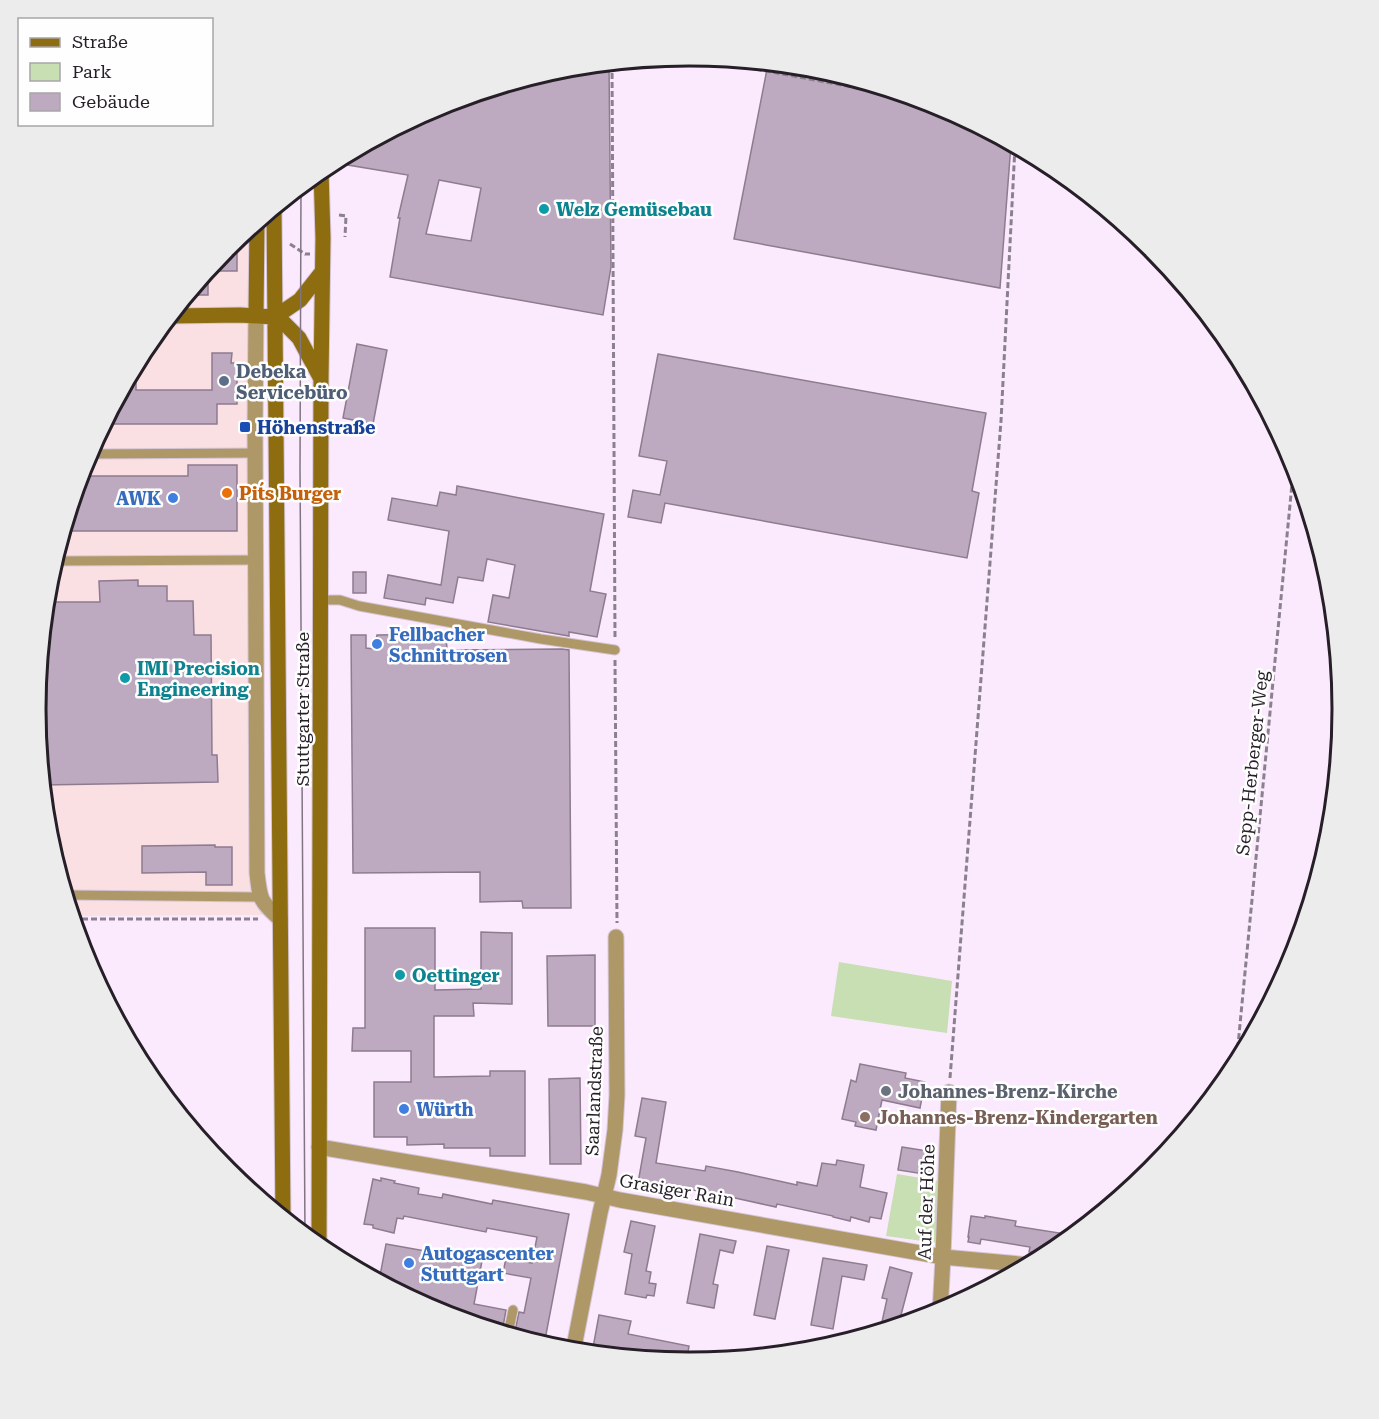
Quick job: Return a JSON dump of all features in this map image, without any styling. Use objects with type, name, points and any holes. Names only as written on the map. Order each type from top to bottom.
[{"type":"main road","name":"Stuttgarter Straße","points":[[319,1235],[321,183]]},
{"type":"main road","name":"Stuttgarter Straße","points":[[274,219],[282,1206]]},
{"type":"main road","points":[[256,315],[257,235]]},
{"type":"main road","points":[[275,317],[300,300],[322,272]]},
{"type":"main road","points":[[181,316],[275,317],[299,338],[321,380]]},
{"type":"street","points":[[256,315],[257,873],[259,897],[280,919]]},
{"type":"street","name":"Saarlandstraße","points":[[575,1342],[609,1175],[615,1130],[617,1095],[616,937]]},
{"type":"street","name":"Auf der Höhe","points":[[941,1302],[949,1092]]},
{"type":"street","name":"Grasiger Rain","points":[[319,1147],[943,1257],[1015,1264]]},
{"type":"lane","points":[[99,454],[256,453]]},
{"type":"lane","points":[[64,561],[256,560]]},
{"type":"lane","points":[[322,600],[340,600],[359,606],[615,650]]},
{"type":"lane","points":[[74,895],[259,897]]},
{"type":"lane","points":[[510,1327],[513,1310]]},
{"type":"path","points":[[612,71],[616,937]]},
{"type":"path","points":[[790,75],[829,82]]},
{"type":"path","points":[[949,1092],[1001,421],[1015,156]]},
{"type":"path","points":[[339,215],[346,216],[345,237]]},
{"type":"path","points":[[285,243],[305,254],[312,254]]},
{"type":"path","name":"Sepp-Herberger-Weg","points":[[1238,1044],[1292,485]]},
{"type":"path","points":[[82,919],[280,919]]},
{"type":"shaded area","points":[[248,243],[262,915],[81,916],[68,876],[59,835],[52,793],[46,710],[52,626],[59,584],[68,543],[95,463],[133,388],[155,352],[206,286]]},
{"type":"green space","points":[[839,962],[952,981],[947,1033],[831,1016]]},
{"type":"green space","points":[[897,1174],[939,1181],[937,1243],[886,1236]]},
{"type":"building","points":[[767,71],[856,88],[896,101],[936,115],[1010,153],[1000,288],[734,239]]},
{"type":"building","name":"Welz Gemüsebau","points":[[609,72],[611,267],[603,315],[390,277],[400,218],[398,218],[408,175],[348,165],[405,133],[443,115],[523,88]],"holes":[[[439,180],[481,188],[471,241],[426,234]]]},
{"type":"building","points":[[237,253],[237,271],[220,271]]},
{"type":"building","points":[[208,284],[208,295],[198,295]]},
{"type":"building","points":[[357,344],[387,350],[373,424],[343,418]]},
{"type":"building","points":[[212,353],[232,353],[231,363],[237,363],[237,404],[217,404],[217,424],[114,424],[136,383],[136,390],[212,390]]},
{"type":"building","points":[[658,354],[986,413],[972,491],[979,493],[967,558],[665,503],[661,523],[628,517],[633,490],[660,495],[667,461],[639,456]]},
{"type":"building","points":[[188,465],[237,465],[237,531],[72,531],[90,476],[188,476]]},
{"type":"building","points":[[457,486],[604,514],[590,591],[606,594],[597,637],[569,632],[569,636],[488,622],[493,595],[509,598],[515,565],[487,559],[483,581],[458,577],[453,603],[426,598],[425,605],[384,598],[388,575],[441,585],[449,531],[388,520],[392,498],[437,506],[440,492],[456,495]]},
{"type":"building","points":[[353,572],[366,572],[366,593],[353,593]]},
{"type":"building","name":"IMI Precision Engineering","points":[[138,580],[138,586],[167,586],[167,601],[193,601],[194,635],[211,635],[212,755],[217,755],[218,782],[51,785],[46,710],[48,667],[56,602],[100,602],[99,581]]},
{"type":"building","points":[[446,634],[447,650],[569,650],[571,908],[523,908],[522,901],[480,902],[480,872],[353,873],[351,635],[366,635],[366,648],[374,649],[377,635]]},
{"type":"building","points":[[215,845],[215,847],[232,847],[232,885],[206,885],[206,872],[142,873],[142,846]]},
{"type":"building","points":[[365,928],[435,928],[435,990],[481,989],[481,932],[512,933],[512,1004],[473,1003],[474,1016],[434,1016],[434,1077],[490,1076],[490,1071],[525,1071],[525,1156],[490,1156],[490,1148],[444,1148],[444,1144],[407,1145],[407,1137],[374,1137],[374,1082],[411,1082],[411,1051],[352,1051],[353,1028],[365,1028]]},
{"type":"building","points":[[595,955],[595,1026],[548,1026],[547,956]]},
{"type":"building","name":"Johannes-Brenz-Kirche","points":[[860,1064],[906,1073],[905,1078],[925,1082],[920,1108],[882,1100],[876,1130],[855,1126],[856,1122],[842,1119],[851,1080],[856,1082]]},
{"type":"building","points":[[580,1078],[581,1164],[550,1164],[549,1079]]},
{"type":"building","points":[[642,1098],[666,1102],[656,1163],[705,1171],[706,1166],[797,1185],[797,1182],[817,1186],[822,1163],[836,1165],[837,1160],[864,1165],[860,1187],[887,1193],[881,1219],[870,1217],[869,1222],[851,1217],[850,1221],[777,1204],[776,1207],[688,1189],[688,1191],[638,1183],[646,1138],[635,1136]]},
{"type":"building","points":[[902,1147],[934,1152],[930,1175],[898,1170]]},
{"type":"building","points":[[381,1178],[419,1188],[418,1194],[442,1198],[443,1194],[492,1204],[493,1200],[569,1214],[546,1336],[516,1329],[519,1312],[524,1313],[531,1278],[503,1273],[506,1258],[532,1263],[537,1237],[487,1228],[486,1232],[404,1216],[403,1219],[397,1218],[394,1233],[373,1228],[373,1225],[364,1224],[373,1179],[381,1181]]},
{"type":"building","points":[[971,1216],[1016,1221],[1015,1226],[1062,1233],[1033,1253],[1029,1252],[1030,1247],[981,1239],[980,1244],[968,1242]]},
{"type":"building","points":[[631,1221],[655,1226],[646,1271],[651,1272],[649,1283],[656,1284],[654,1296],[647,1295],[646,1298],[625,1294],[632,1254],[624,1252]]},
{"type":"building","points":[[700,1234],[736,1241],[733,1253],[720,1250],[713,1284],[718,1285],[714,1308],[687,1303]]},
{"type":"building","points":[[386,1244],[482,1261],[474,1304],[506,1310],[503,1325],[443,1304],[381,1273]]},
{"type":"building","points":[[767,1246],[789,1250],[775,1319],[754,1315]]},
{"type":"building","points":[[823,1258],[867,1265],[864,1280],[842,1276],[833,1329],[811,1325]]},
{"type":"building","points":[[890,1267],[912,1273],[901,1315],[903,1315],[882,1323],[887,1299],[882,1298]]},
{"type":"building","points":[[599,1315],[631,1321],[628,1334],[689,1346],[688,1352],[647,1351],[593,1345]]},
{"type":"tram line","points":[[301,197],[300,469],[305,1225]]},
{"type":"place","name":"Welz Gemüsebau","points":[[544,209]]},
{"type":"place","name":"Debeka Servicebüro","points":[[224,381]]},
{"type":"place","name":"Höhenstraße","points":[[245,427]]},
{"type":"place","name":"Pit´s Burger","points":[[227,493]]},
{"type":"place","name":"AWK","points":[[173,498]]},
{"type":"place","name":"Fellbacher Schnittrosen","points":[[377,644]]},
{"type":"place","name":"IMI Precision Engineering","points":[[125,678]]},
{"type":"place","name":"Oettinger","points":[[400,975]]},
{"type":"place","name":"Johannes-Brenz-Kirche","points":[[886,1091]]},
{"type":"place","name":"Würth","points":[[404,1109]]},
{"type":"place","name":"Johannes-Brenz-Kindergarten","points":[[865,1117]]},
{"type":"place","name":"Autogascenter Stuttgart","points":[[409,1263]]}]
